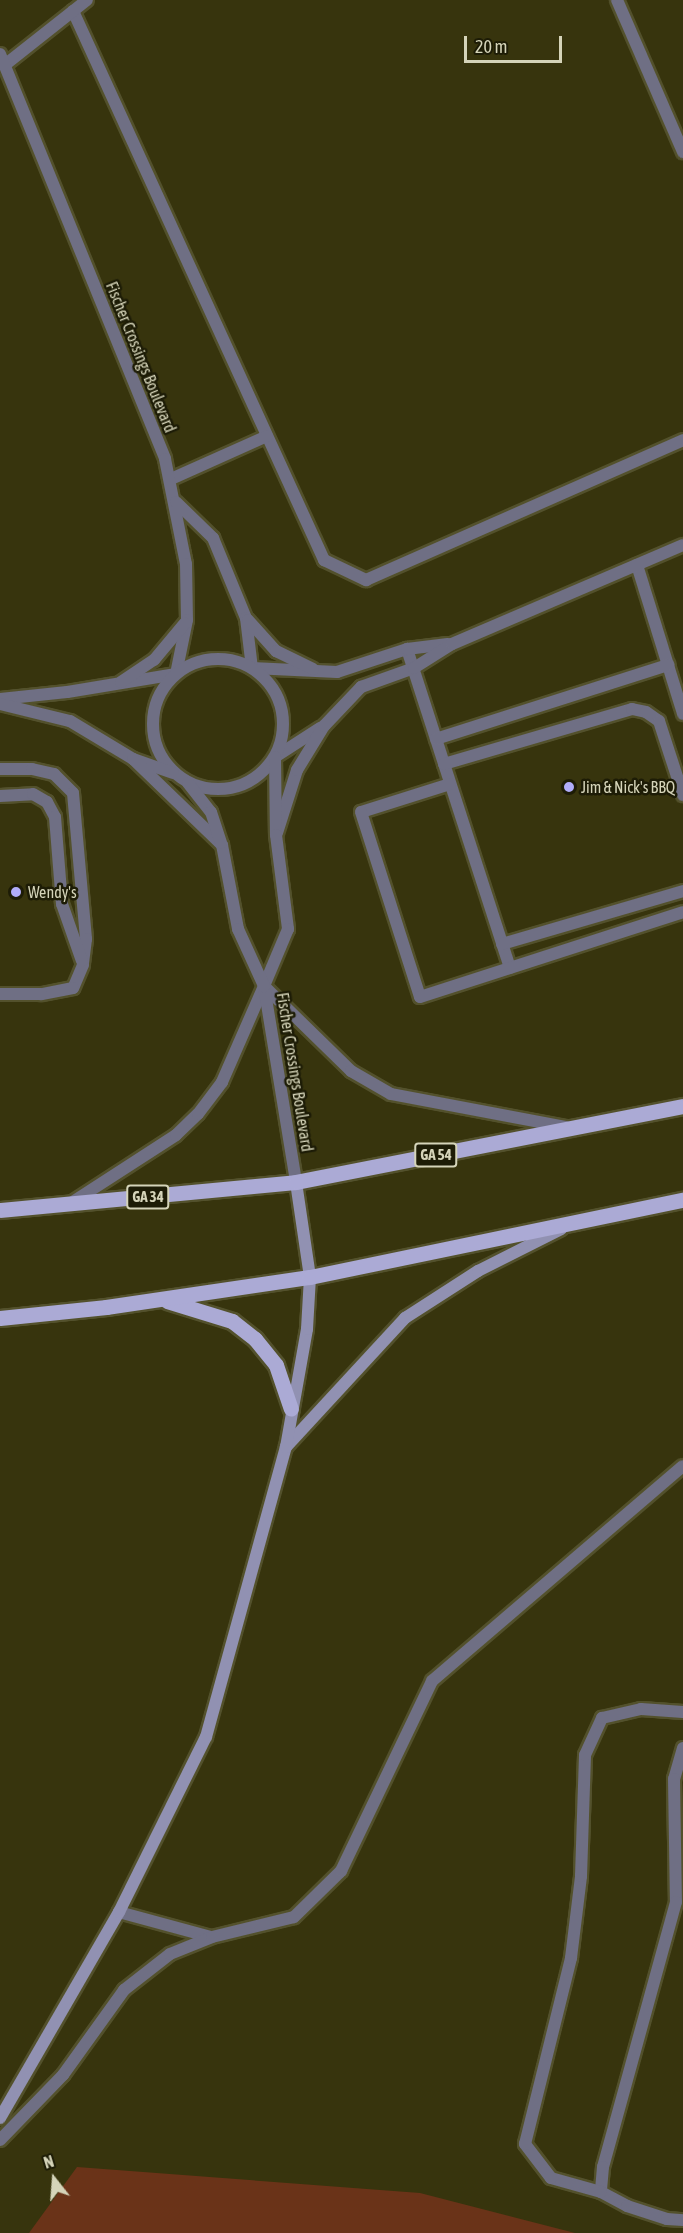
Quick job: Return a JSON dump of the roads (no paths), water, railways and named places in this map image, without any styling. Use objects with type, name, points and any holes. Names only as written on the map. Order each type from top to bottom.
[{"type":"main road","name":"GA 54","points":[[296,1182],[577,1129],[683,1106]]},
{"type":"main road","name":"GA 34","points":[[0,1210],[296,1182]]},
{"type":"main road","points":[[0,2118],[119,1912],[206,1737],[286,1448],[307,1329],[310,1277],[296,1182]]},
{"type":"main road","points":[[0,1318],[161,1299],[310,1277],[683,1200]]},
{"type":"main road","points":[[286,1448],[405,1318],[478,1271],[569,1225]]},
{"type":"main road","points":[[161,1299],[232,1321],[255,1339],[276,1365],[291,1410]]},
{"type":"street","points":[[2,60],[87,0]]},
{"type":"street","points":[[617,0],[683,152]]},
{"type":"street","points":[[73,11],[324,560],[366,580],[683,440]]},
{"type":"street","name":"Fischer Crossings Boulevard","points":[[2,60],[171,479],[186,564],[188,620],[176,674]]},
{"type":"street","points":[[171,479],[267,436]]},
{"type":"street","points":[[176,502],[213,538],[246,618],[252,668]]},
{"type":"street","points":[[276,835],[297,770],[324,726],[361,687],[414,668],[452,644],[683,545]]},
{"type":"street","points":[[637,565],[683,714]]},
{"type":"street","points":[[246,618],[276,651],[313,669]]},
{"type":"street","points":[[118,684],[154,660],[188,620]]},
{"type":"street","points":[[252,668],[313,669],[337,672],[408,649],[452,644]]},
{"type":"street","points":[[408,649],[510,968]]},
{"type":"street","points":[[0,699],[176,674],[213,658],[233,660],[252,668],[268,681],[279,698],[283,728],[275,757]]},
{"type":"street","points":[[436,739],[668,665]]},
{"type":"street","points":[[173,773],[159,755],[152,734],[153,712],[161,690],[176,674]]},
{"type":"street","points":[[0,704],[69,721],[133,759],[173,773],[188,783],[211,812],[222,845],[238,929],[264,986],[351,1071],[391,1094],[577,1129]]},
{"type":"street","points":[[444,764],[614,711],[632,709],[646,712],[658,722],[683,795]]},
{"type":"street","points":[[188,783],[227,789],[263,772],[275,757],[324,726]]},
{"type":"street","name":"Fischer Crossings Boulevard","points":[[275,757],[276,835],[288,929],[264,986],[296,1182]]},
{"type":"street","points":[[133,759],[222,845]]},
{"type":"street","points":[[0,769],[32,769],[54,774],[73,793],[86,939],[83,965],[73,988],[41,994],[0,994]]},
{"type":"street","points":[[450,784],[362,812],[420,997],[683,912]]},
{"type":"street","points":[[0,796],[33,794],[47,802],[51,809],[62,904],[83,965]]},
{"type":"street","points":[[502,944],[683,891]]},
{"type":"street","points":[[70,1204],[176,1135],[198,1114],[222,1082],[264,986]]},
{"type":"street","points":[[0,2140],[63,2075],[124,1990],[170,1954],[212,1937],[294,1917],[310,1902],[341,1871],[432,1681],[683,1466]]},
{"type":"street","points":[[683,1712],[641,1709],[602,1718],[585,1755],[581,1876],[571,1958],[525,2144],[551,2178],[601,2192],[627,2206],[667,2219],[683,2220]]},
{"type":"street","points":[[601,2192],[603,2168],[676,1902],[674,1779],[683,1748]]},
{"type":"street","points":[[119,1912],[212,1937]]},
{"type":"place","name":"Jim & Nick's BBQ","points":[[569,787]]},
{"type":"place","name":"Wendy's","points":[[16,892]]}]
